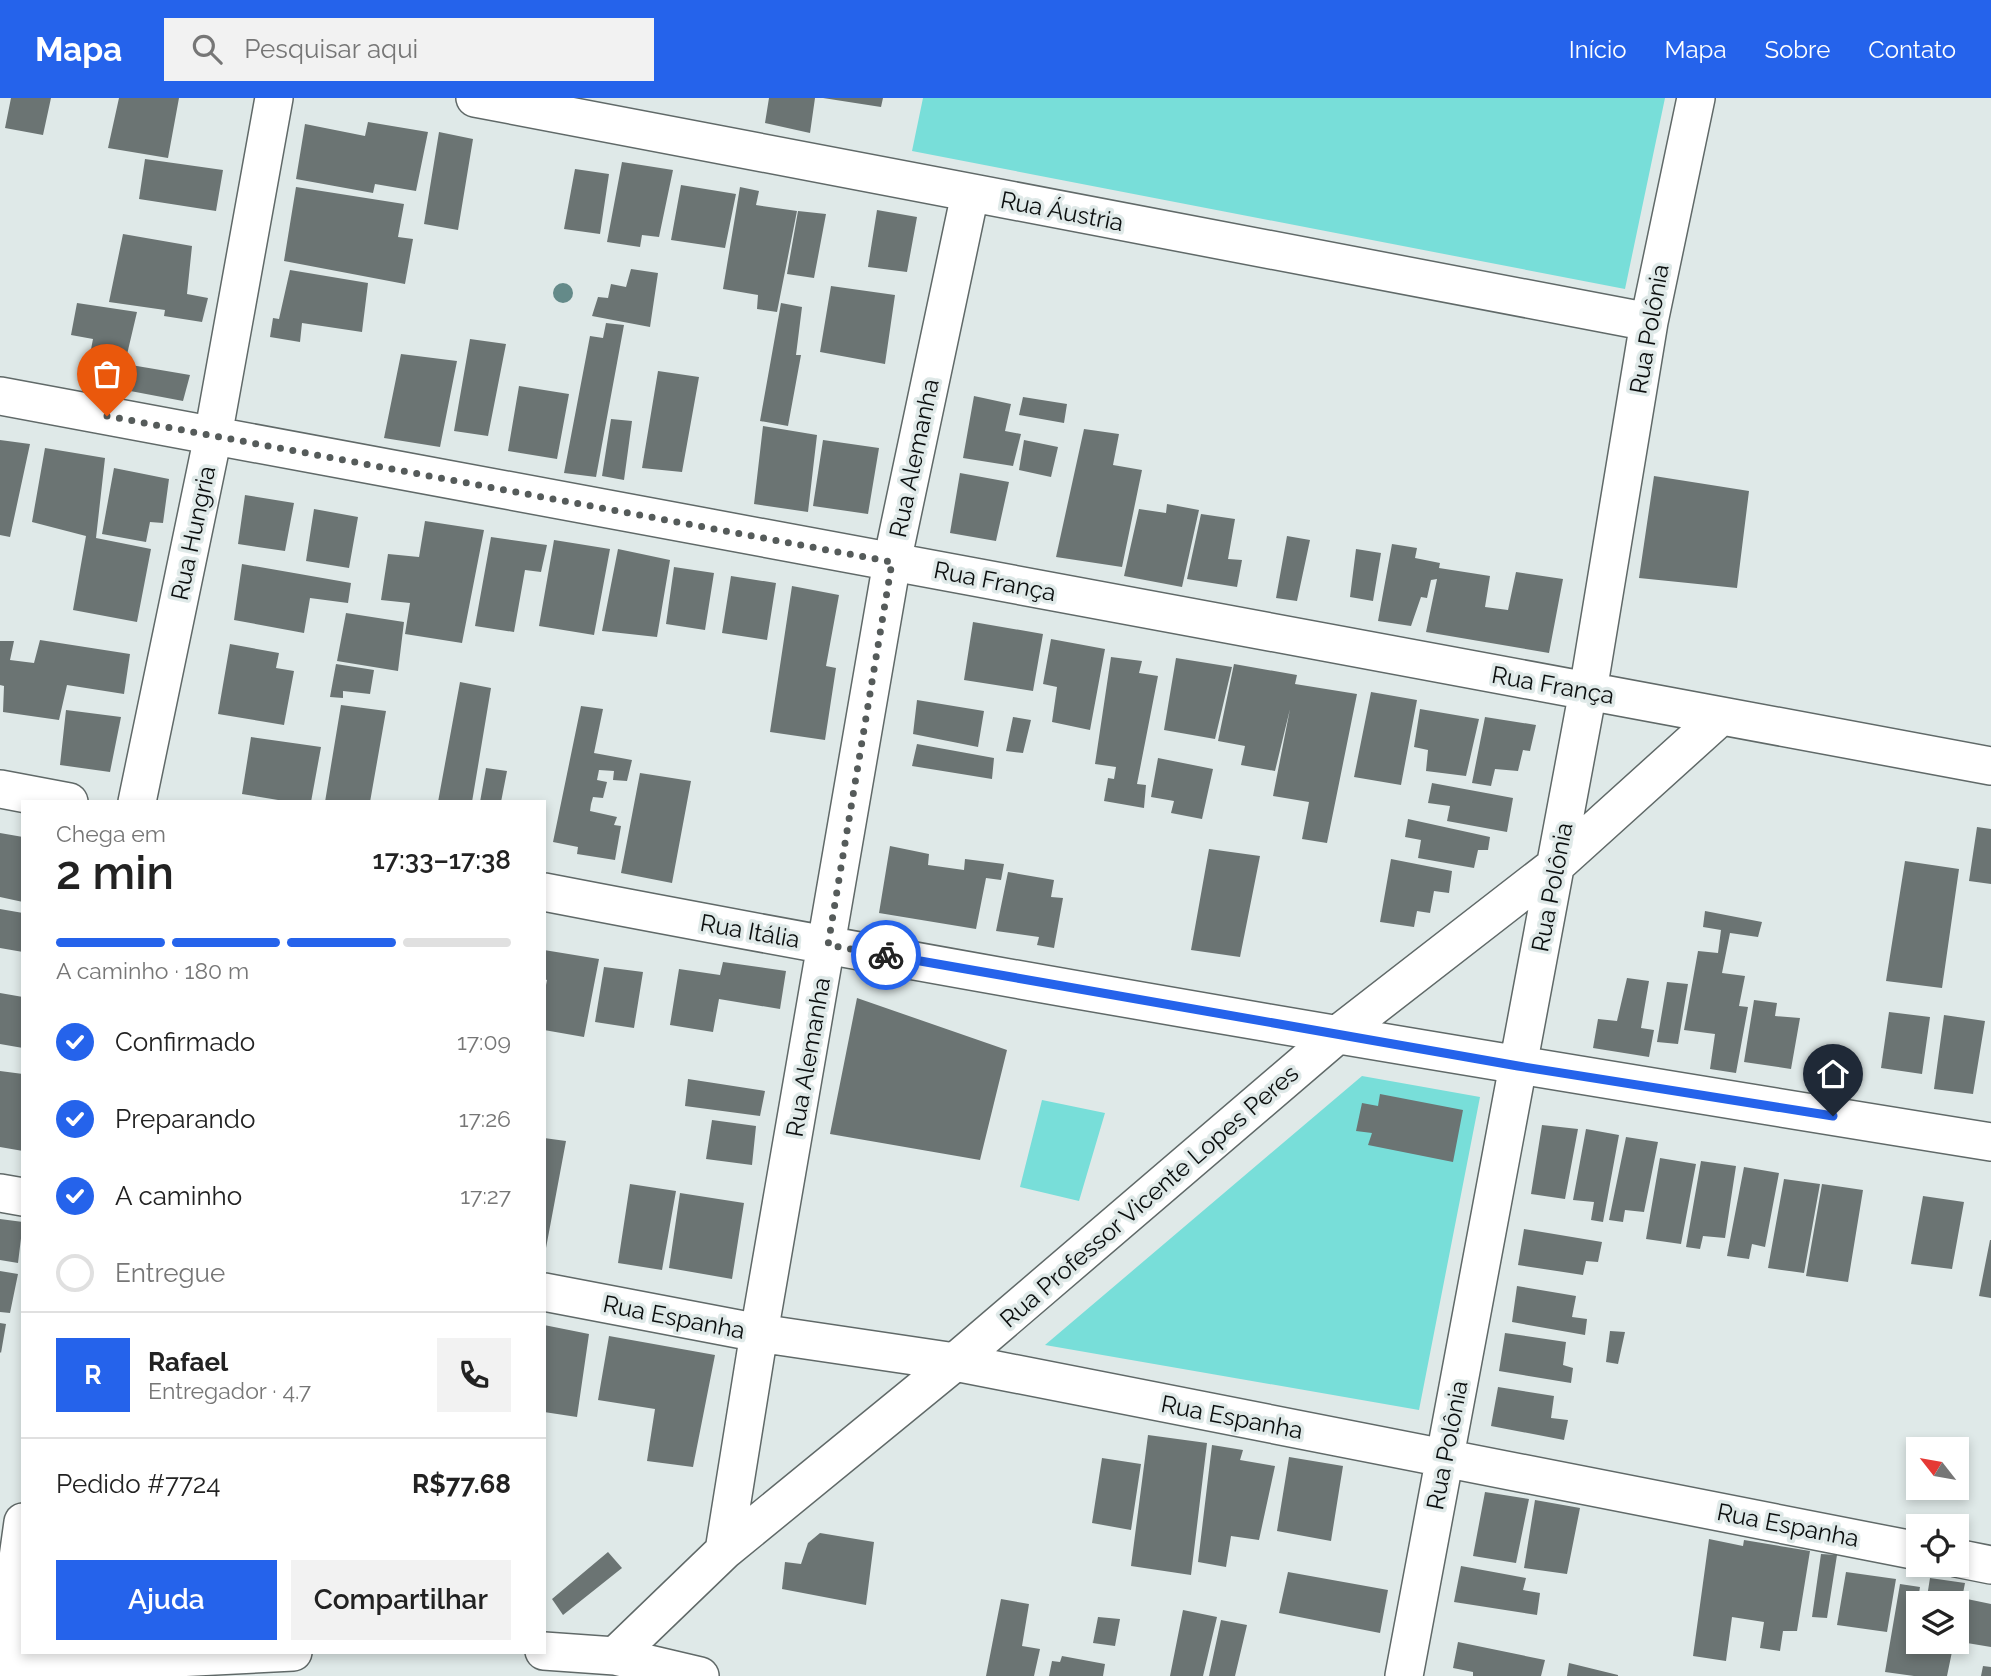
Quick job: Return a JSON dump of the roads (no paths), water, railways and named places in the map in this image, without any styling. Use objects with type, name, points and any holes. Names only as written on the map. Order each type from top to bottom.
[{"type":"street","name":"Rua Hungria","points":[[137,800],[213,436],[274,98]]},
{"type":"street","name":"Rua Áustria","points":[[475,98],[1649,322]]},
{"type":"street","name":"Rua Polônia","points":[[1404,1676],[1588,691],[1649,322],[1696,98]]},
{"type":"street","name":"Rua Alemanha","points":[[724,1551],[892,562],[970,194]]},
{"type":"street","name":"Rua França","points":[[0,396],[1991,766]]},
{"type":"street","name":"Rua Professor Vicente Lopes Peres","points":[[615,1656],[724,1551],[956,1362],[1337,1035],[1556,865],[1721,716]]},
{"type":"street","points":[[0,789],[58,800]]},
{"type":"street","name":"Rua Itália","points":[[546,892],[1337,1035],[1991,1142]]},
{"type":"street","points":[[0,1193],[21,1197]]},
{"type":"street","name":"Rua Espanha","points":[[546,1292],[759,1333],[956,1362],[1906,1549]]},
{"type":"street","points":[[21,1532],[13,1571],[2,1667],[254,1654]]},
{"type":"street","points":[[1969,1561],[1991,1565]]},
{"type":"street","points":[[546,1651],[615,1656],[700,1676]]}]
